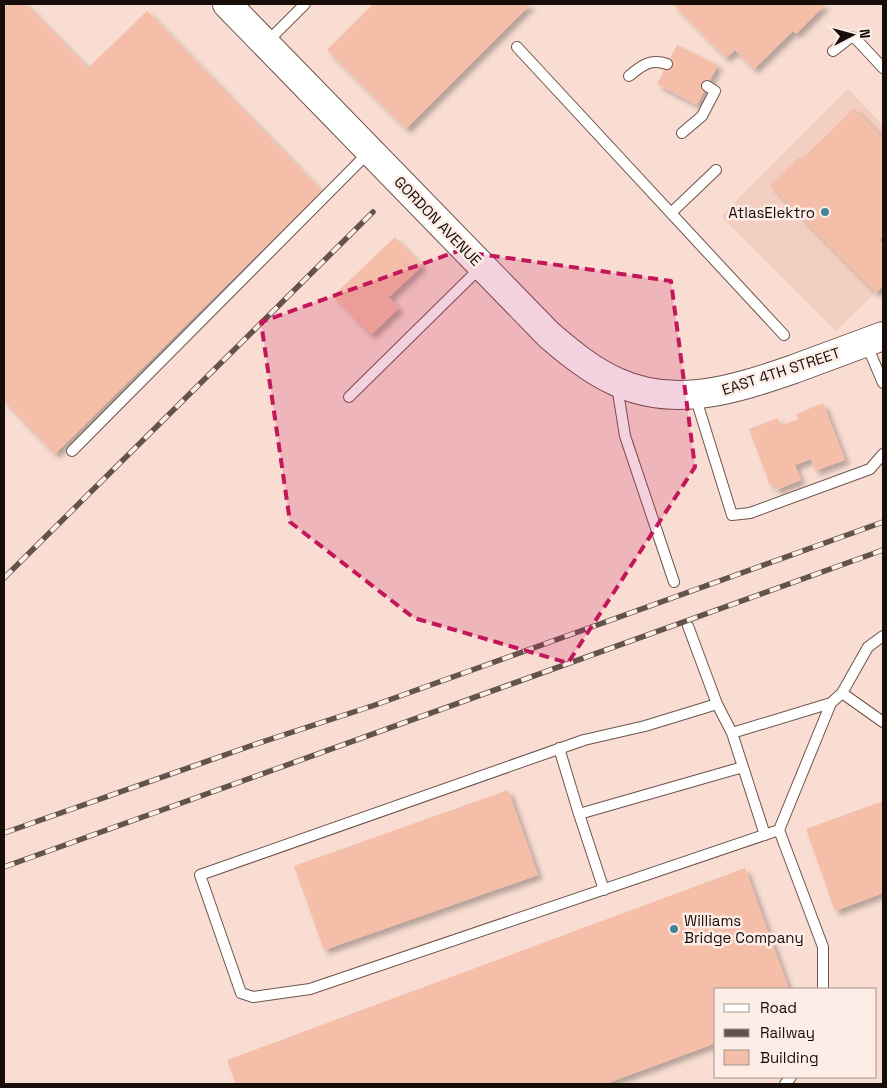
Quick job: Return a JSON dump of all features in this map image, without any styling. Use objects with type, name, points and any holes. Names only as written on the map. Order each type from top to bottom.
[{"type":"street","name":"GORDON AVENUE","points":[[227,4],[549,335],[585,363],[617,382],[644,391],[686,396]]},
{"type":"street","name":"EAST 4TH STREET","points":[[686,396],[716,393],[754,382],[874,340]]},
{"type":"lane","points":[[266,44],[305,4]]},
{"type":"lane","points":[[833,52],[851,37],[856,39],[883,68]]},
{"type":"lane","points":[[517,47],[784,335]]},
{"type":"lane","points":[[628,76],[644,64],[656,60],[667,64]]},
{"type":"lane","points":[[682,133],[702,116],[715,91],[707,86]]},
{"type":"lane","points":[[72,451],[370,151]]},
{"type":"lane","points":[[671,213],[716,170]]},
{"type":"lane","points":[[350,397],[482,266]]},
{"type":"lane","points":[[874,340],[882,380]]},
{"type":"lane","points":[[617,382],[625,436],[674,582]]},
{"type":"lane","points":[[686,396],[732,515],[750,513],[870,469],[883,454]]},
{"type":"lane","points":[[688,626],[717,704],[732,734],[765,835]]},
{"type":"lane","points":[[732,734],[831,703],[842,693],[868,647],[883,636]]},
{"type":"lane","points":[[842,693],[883,722]]},
{"type":"lane","points":[[823,988],[823,947],[780,830],[831,703]]},
{"type":"lane","points":[[717,704],[645,726],[584,740],[559,748],[200,875],[242,993],[253,997],[310,989],[780,830]]},
{"type":"lane","points":[[559,748],[604,890]]},
{"type":"lane","points":[[579,814],[743,767]]},
{"type":"highlighted area","points":[[458,251],[671,281],[695,467],[568,663],[414,618],[290,522],[261,322]]},
{"type":"shaded area","points":[[848,89],[883,125],[883,285],[836,331],[721,216]]},
{"type":"building","points":[[4,4],[26,4],[88,68],[147,11],[322,191],[55,454],[4,401]]},
{"type":"building","points":[[373,4],[531,4],[406,129],[327,50]]},
{"type":"building","points":[[673,4],[826,4],[796,34],[793,31],[754,69],[735,50],[726,58]]},
{"type":"building","points":[[677,45],[718,65],[697,105],[657,84]]},
{"type":"building","points":[[854,108],[883,138],[883,237],[880,240],[883,243],[883,286],[876,293],[770,185],[799,157],[802,159]]},
{"type":"building","points":[[395,237],[422,266],[389,297],[399,308],[371,335],[333,296]]},
{"type":"building","points":[[823,403],[845,460],[815,471],[811,459],[795,465],[801,480],[776,490],[774,484],[770,485],[749,429],[778,418],[781,426],[798,419],[796,414]]},
{"type":"building","points":[[508,790],[538,875],[324,950],[294,866]]},
{"type":"building","points":[[883,801],[883,893],[835,911],[806,829]]},
{"type":"building","name":"Williams Bridge Company","points":[[745,868],[789,988],[714,988],[714,1044],[605,1084],[236,1084],[227,1060]]},
{"type":"railway","points":[[4,578],[373,212]]},
{"type":"railway","points":[[4,833],[253,745],[375,705],[883,522]]},
{"type":"railway","points":[[4,867],[883,550]]},
{"type":"place","name":"AtlasElektro","points":[[825,212]]},
{"type":"place","name":"Williams Bridge Company","points":[[674,929]]}]
